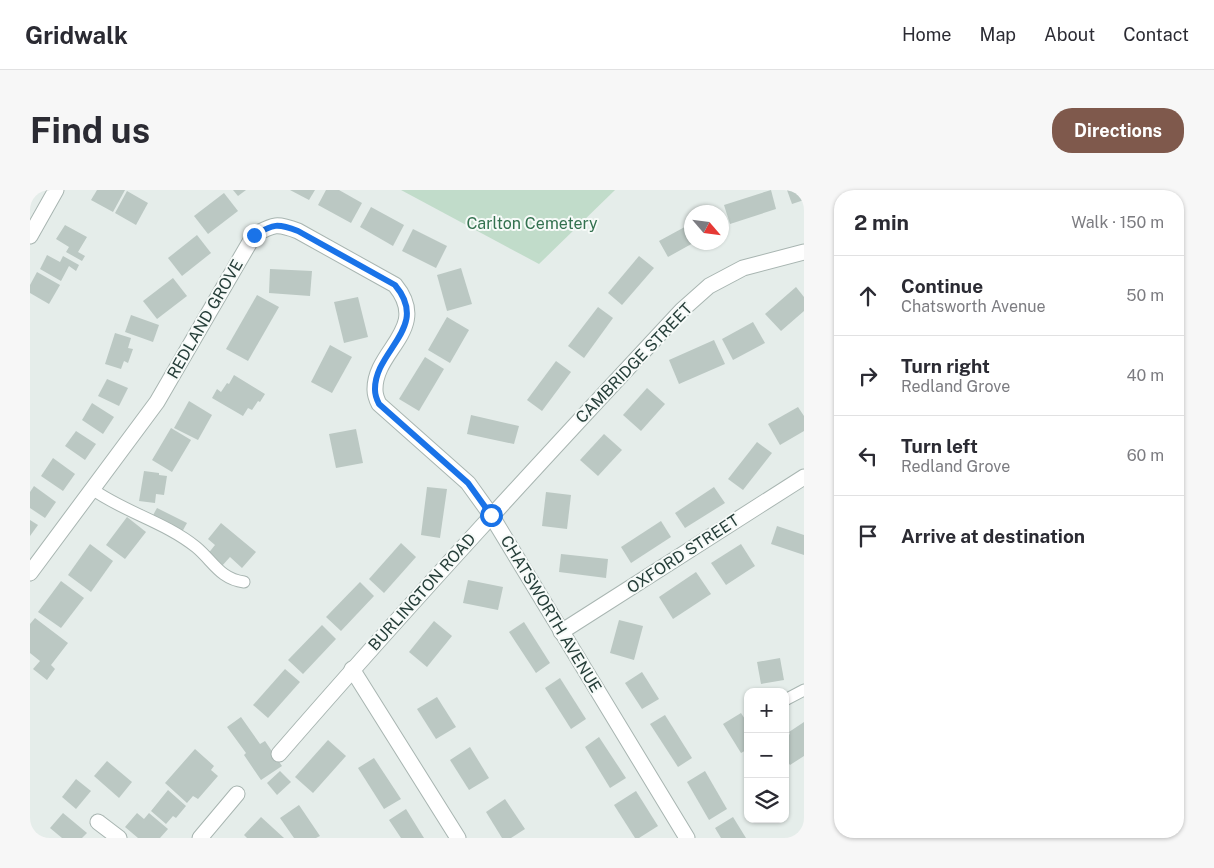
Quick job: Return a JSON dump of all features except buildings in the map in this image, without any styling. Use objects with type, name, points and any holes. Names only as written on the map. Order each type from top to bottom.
[{"type":"street","points":[[30,236],[56,190]]},
{"type":"street","name":"REDLAND GROVE","points":[[30,573],[157,402],[254,235],[270,226],[282,225],[298,231],[395,285],[403,295],[408,312],[405,326],[377,376],[374,391],[379,404],[388,413]]},
{"type":"street","name":"CAMBRIDGE STREET","points":[[491,515],[682,310],[709,286],[743,268],[804,252]]},
{"type":"street","name":"CHATSWORTH AVENUE","points":[[388,413],[468,483],[491,515],[687,838]]},
{"type":"street","name":"OXFORD STREET","points":[[561,632],[804,477]]},
{"type":"street","name":"BURLINGTON ROAD","points":[[278,754],[491,515]]},
{"type":"street","points":[[352,669],[458,838]]},
{"type":"street","points":[[200,838],[237,794]]},
{"type":"street","points":[[98,822],[119,838]]},
{"type":"lane","points":[[92,489],[108,501],[181,537],[197,548],[222,574],[244,582]]},
{"type":"lane","points":[[789,698],[804,690]]},
{"type":"green space","name":"Carlton Cemetery","points":[[401,190],[615,190],[539,264]]},
{"type":"route","points":[[254,235],[270,226],[282,225],[298,231],[395,285],[403,295],[408,312],[405,326],[377,376],[374,391],[379,404],[468,483],[491,515]]}]
